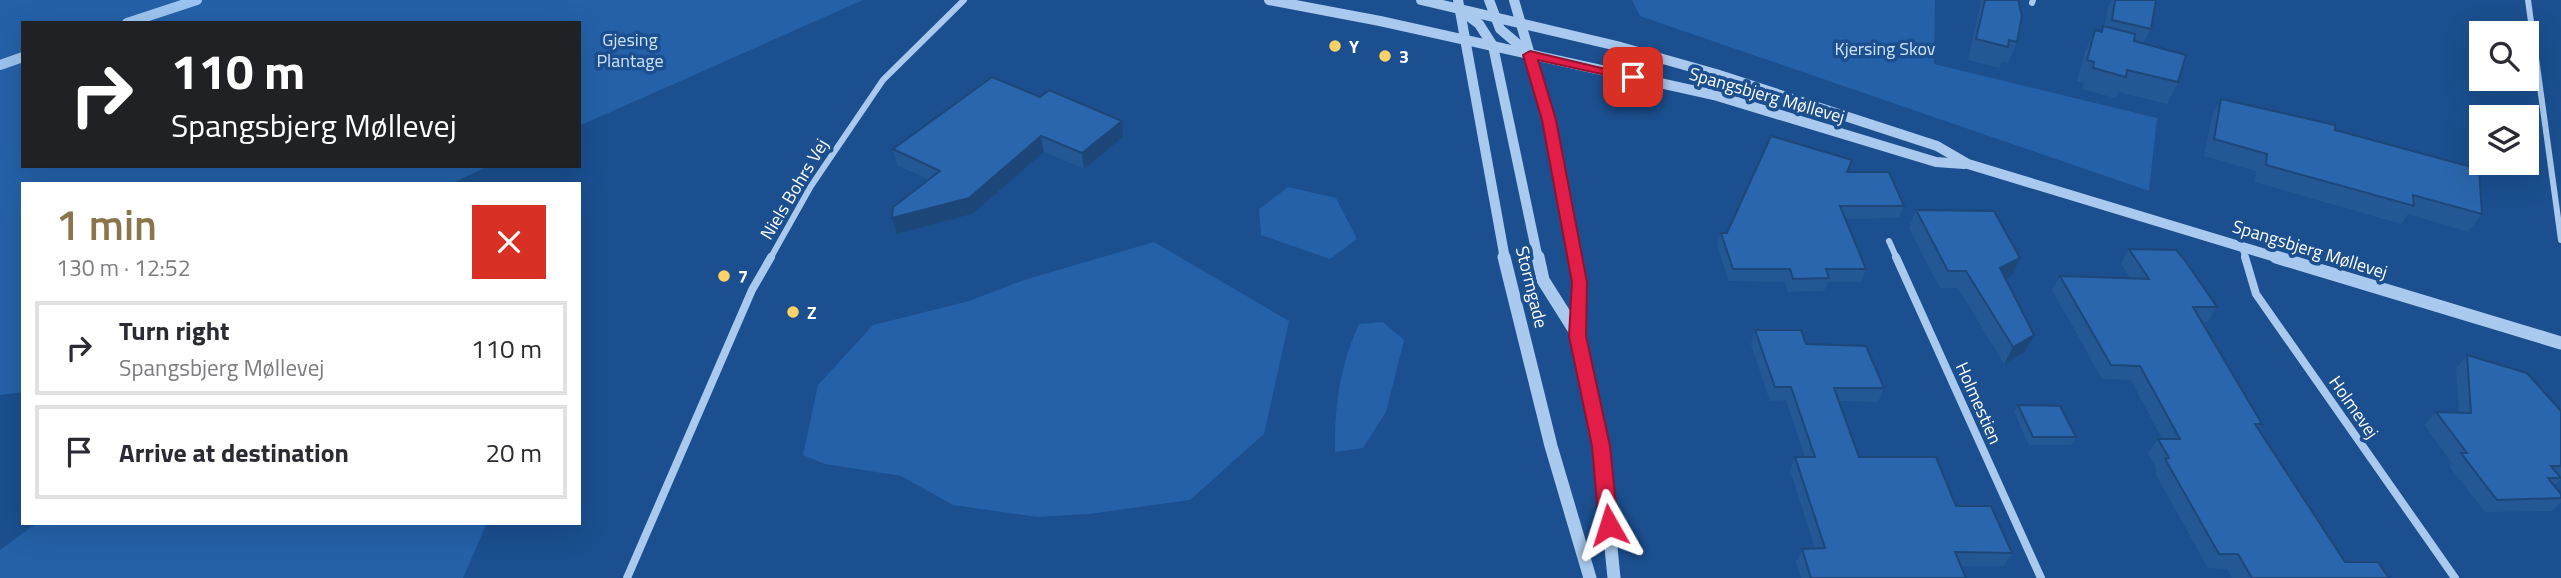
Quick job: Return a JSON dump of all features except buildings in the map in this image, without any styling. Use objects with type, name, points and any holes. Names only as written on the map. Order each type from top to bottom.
[{"type":"street","name":"Niels Bohrs Vej","points":[[628,578],[752,290],[811,186],[883,80],[964,0]]},
{"type":"street","name":"Spangsbjerg Møllevej","points":[[1269,0],[1466,40],[1714,96],[1936,162],[1968,164],[2561,343]]},
{"type":"street","name":"Spangsbjerg Møllevej","points":[[1421,0],[1459,5],[1494,17],[1717,74],[1937,146],[1968,164]]},
{"type":"street","points":[[1489,0],[1500,29],[1530,55]]},
{"type":"street","name":"Stormgade","points":[[1514,0],[1549,120],[1580,282],[1577,336],[1601,446],[1614,578]]},
{"type":"street","points":[[2528,0],[2561,240]]},
{"type":"street","name":"Stormgade","points":[[1459,5],[1499,235],[1551,446],[1591,578]]},
{"type":"street","points":[[1459,5],[1479,24],[1493,46],[1543,280],[1577,336]]},
{"type":"street","name":"Holmestien","points":[[1889,241],[2041,578]]},
{"type":"street","name":"Holmevej","points":[[2242,247],[2256,294],[2455,578]]},
{"type":"green space","name":"Gjesing Plantage","points":[[0,0],[863,0],[581,125],[581,21],[21,21],[21,168],[485,168],[454,182],[21,182],[21,392],[0,395]]},
{"type":"green space","name":"Kjersing Skov","points":[[1632,0],[1935,0],[1934,64],[2157,118],[2149,191],[1640,16]]},
{"type":"green space","points":[[1288,187],[1336,198],[1357,239],[1330,259],[1261,235],[1259,209]]},
{"type":"green space","points":[[1154,242],[1289,321],[1264,434],[1190,500],[1089,514],[1038,517],[953,505],[901,476],[825,464],[803,455],[818,385],[873,325],[969,301],[1024,280]]},
{"type":"green space","points":[[1383,322],[1404,340],[1386,412],[1363,448],[1335,452],[1340,387],[1352,339],[1359,324]]},
{"type":"green space","points":[[34,525],[486,525],[463,578],[0,578],[0,550]]},
{"type":"waterway","points":[[133,21],[197,0]]},
{"type":"waterway","points":[[0,65],[21,58]]},
{"type":"place","name":"Y","points":[[1335,46]]},
{"type":"place","name":"3","points":[[1385,56]]},
{"type":"place","name":"7","points":[[724,276]]},
{"type":"place","name":"Z","points":[[793,312]]},
{"type":"route","points":[[1609,525],[1601,446],[1577,336],[1580,282],[1549,120],[1530,55],[1633,77]]}]
